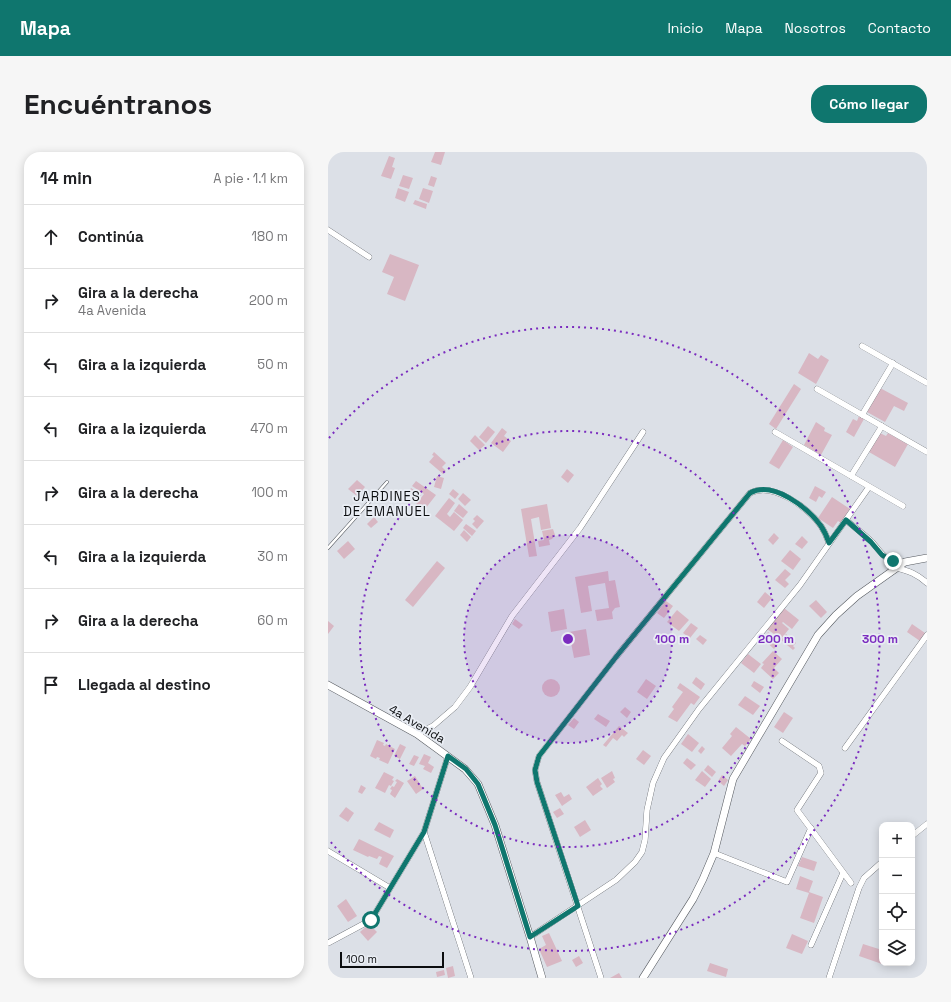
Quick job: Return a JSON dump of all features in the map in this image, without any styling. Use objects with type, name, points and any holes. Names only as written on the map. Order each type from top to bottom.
[{"type":"street","points":[[328,230],[369,257]]},
{"type":"street","points":[[862,346],[927,383]]},
{"type":"street","points":[[862,415],[893,363]]},
{"type":"street","points":[[817,389],[927,452]]},
{"type":"street","points":[[851,476],[882,426]]},
{"type":"street","points":[[417,734],[433,726],[455,707],[470,687],[512,616],[580,528],[643,432]]},
{"type":"street","points":[[775,432],[903,506]]},
{"type":"street","points":[[530,937],[616,880],[635,862],[642,852],[645,840],[647,810],[653,783],[664,758],[699,709],[800,585],[869,487]]},
{"type":"street","points":[[601,978],[537,782],[535,770],[539,756],[616,657],[750,493],[758,490],[765,490],[778,493],[794,501],[816,519],[829,543]]},
{"type":"street","points":[[846,520],[871,542],[882,555],[893,561],[905,562],[927,558]]},
{"type":"street","points":[[643,978],[693,900],[703,879],[714,853],[733,779],[818,635],[836,615],[857,596],[905,562]]},
{"type":"street","points":[[897,568],[908,570],[918,575],[927,583]]},
{"type":"street","points":[[845,748],[927,634]]},
{"type":"street","name":"4a Avenida","points":[[328,685],[417,734],[466,769],[478,784],[495,825],[542,978]]},
{"type":"street","points":[[782,741],[819,766],[821,773],[797,810],[850,883]]},
{"type":"street","points":[[328,943],[371,920],[424,832],[448,756]]},
{"type":"street","points":[[915,834],[927,824]]},
{"type":"street","points":[[714,853],[787,882],[810,828]]},
{"type":"street","points":[[424,832],[472,978]]},
{"type":"street","points":[[328,850],[390,888]]},
{"type":"street","points":[[829,978],[864,878],[879,865]]},
{"type":"street","points":[[812,945],[843,873]]},
{"type":"lane","points":[[328,548],[387,482]]},
{"type":"building","points":[[435,152],[445,152],[441,165],[431,162]]},
{"type":"building","points":[[389,156],[395,158],[392,167],[395,168],[391,179],[381,176]]},
{"type":"building","points":[[403,175],[413,178],[409,189],[399,186]]},
{"type":"building","points":[[431,176],[437,178],[434,187],[428,185]]},
{"type":"building","points":[[398,188],[409,192],[405,202],[395,198]]},
{"type":"building","points":[[423,188],[433,191],[429,203],[419,199]]},
{"type":"building","points":[[415,200],[427,204],[426,209],[413,204]]},
{"type":"building","points":[[390,254],[419,265],[405,301],[387,294],[394,277],[382,272]]},
{"type":"building","points":[[809,353],[818,359],[821,355],[829,360],[816,384],[798,373]]},
{"type":"building","points":[[794,384],[801,389],[776,429],[769,424]]},
{"type":"building","points":[[880,388],[908,403],[904,411],[894,406],[885,422],[867,412]]},
{"type":"building","points":[[859,416],[864,419],[854,437],[846,432],[853,419],[857,421]]},
{"type":"building","points":[[816,422],[825,428],[824,431],[832,435],[821,455],[804,445]]},
{"type":"building","points":[[488,426],[495,432],[486,443],[479,437]]},
{"type":"building","points":[[502,428],[507,432],[504,436],[511,441],[503,452],[491,443]]},
{"type":"building","points":[[880,433],[886,436],[888,433],[908,444],[895,467],[869,452]]},
{"type":"building","points":[[475,435],[485,445],[479,450],[470,441]]},
{"type":"building","points":[[783,440],[793,447],[779,469],[769,463]]},
{"type":"building","points":[[434,452],[446,463],[442,467],[446,471],[443,474],[429,462],[434,456],[432,455]]},
{"type":"building","points":[[567,469],[574,475],[568,483],[561,477]]},
{"type":"building","points":[[437,476],[444,478],[441,489],[434,487]]},
{"type":"building","points":[[357,480],[365,487],[357,496],[348,489]]},
{"type":"building","points":[[416,481],[436,495],[422,513],[414,507],[424,494],[412,486]]},
{"type":"building","points":[[815,486],[826,492],[822,498],[819,496],[816,502],[809,498]]},
{"type":"building","points":[[411,488],[421,495],[417,501],[407,495]]},
{"type":"building","points":[[453,489],[459,494],[455,499],[449,494]]},
{"type":"building","points":[[463,493],[471,500],[465,506],[458,499]]},
{"type":"building","points":[[832,497],[850,509],[841,523],[838,521],[833,528],[818,518]]},
{"type":"building","points":[[449,498],[455,503],[447,514],[450,517],[454,512],[463,520],[454,531],[435,516]]},
{"type":"building","points":[[459,504],[468,512],[463,518],[454,511]]},
{"type":"building","points":[[547,504],[551,528],[541,530],[539,517],[531,519],[537,556],[529,557],[521,509]]},
{"type":"building","points":[[477,515],[484,521],[477,529],[472,524],[475,521],[473,519]]},
{"type":"building","points":[[374,517],[378,522],[371,528],[367,524]]},
{"type":"building","points":[[466,524],[476,531],[472,536],[463,528]]},
{"type":"building","points":[[553,529],[555,535],[549,540],[550,545],[539,547],[538,541],[544,540],[542,531]]},
{"type":"building","points":[[464,530],[471,537],[467,542],[460,535]]},
{"type":"building","points":[[774,533],[779,538],[773,545],[768,540]]},
{"type":"building","points":[[802,536],[808,542],[802,549],[795,544]]},
{"type":"building","points":[[348,541],[355,549],[344,559],[337,551]]},
{"type":"building","points":[[790,550],[801,559],[793,570],[781,561]]},
{"type":"building","points":[[437,561],[445,568],[413,607],[405,600]]},
{"type":"building","points":[[785,569],[791,574],[785,580],[789,584],[785,588],[775,580]]},
{"type":"building","points":[[608,571],[609,581],[615,580],[620,607],[615,608],[612,612],[613,619],[597,621],[595,610],[609,608],[605,583],[588,586],[592,611],[581,613],[575,577]]},
{"type":"building","points":[[765,592],[772,598],[764,608],[757,602]]},
{"type":"building","points":[[816,600],[827,612],[821,618],[809,606]]},
{"type":"building","points":[[666,601],[673,606],[664,618],[657,613]]},
{"type":"building","points":[[784,608],[799,620],[792,629],[783,622],[782,623],[789,629],[781,639],[767,629]]},
{"type":"building","points":[[564,609],[567,629],[551,632],[548,612]]},
{"type":"building","points":[[677,610],[689,620],[679,631],[667,622]]},
{"type":"building","points":[[515,619],[523,625],[519,629],[512,624]]},
{"type":"building","points":[[328,621],[334,626],[328,634]]},
{"type":"building","points":[[691,623],[698,628],[690,638],[683,633]]},
{"type":"building","points":[[912,624],[925,633],[920,641],[907,632]]},
{"type":"building","points":[[586,629],[590,655],[574,658],[569,632]]},
{"type":"building","points":[[768,632],[780,642],[774,649],[763,639]]},
{"type":"building","points":[[786,634],[796,643],[793,646],[795,648],[793,650],[781,640]]},
{"type":"building","points":[[700,635],[707,640],[703,645],[696,639]]},
{"type":"building","points":[[773,651],[782,659],[774,668],[779,673],[773,679],[761,668],[764,664],[762,663]]},
{"type":"building","points":[[748,654],[761,664],[754,673],[741,663]]},
{"type":"building","points":[[696,677],[705,684],[701,690],[692,683]]},
{"type":"building","points":[[551,679],[557,682],[560,688],[557,694],[551,697],[545,694],[542,688],[545,682]]},
{"type":"building","points":[[646,679],[656,686],[647,699],[637,692]]},
{"type":"building","points":[[754,681],[764,687],[760,693],[751,686]]},
{"type":"building","points":[[680,683],[700,697],[694,705],[691,703],[677,722],[668,717],[674,709],[672,707],[683,692],[677,688]]},
{"type":"building","points":[[745,696],[760,706],[753,715],[738,705]]},
{"type":"building","points":[[625,707],[631,712],[627,718],[620,712]]},
{"type":"building","points":[[784,712],[793,718],[783,733],[774,727]]},
{"type":"building","points":[[598,714],[610,721],[606,727],[594,719]]},
{"type":"building","points":[[574,718],[579,722],[574,729],[568,725]]},
{"type":"building","points":[[619,726],[628,733],[624,737],[622,735],[617,741],[613,738],[606,747],[603,745]]},
{"type":"building","points":[[736,727],[751,739],[745,746],[742,744],[731,756],[722,748],[732,736],[730,734]]},
{"type":"building","points":[[688,734],[699,743],[692,752],[681,744]]},
{"type":"building","points":[[377,740],[384,743],[383,745],[385,746],[386,744],[395,749],[388,764],[379,760],[380,758],[377,757],[376,759],[370,756]]},
{"type":"building","points":[[400,744],[406,747],[400,759],[394,756]]},
{"type":"building","points":[[702,746],[705,749],[701,754],[698,751]]},
{"type":"building","points":[[643,750],[651,756],[644,765],[636,759]]},
{"type":"building","points":[[424,754],[431,757],[428,763],[434,767],[431,773],[423,769],[425,766],[419,764]]},
{"type":"building","points":[[414,755],[419,757],[414,766],[409,764]]},
{"type":"building","points":[[687,758],[696,765],[691,770],[683,763]]},
{"type":"building","points":[[708,765],[716,772],[712,777],[704,770]]},
{"type":"building","points":[[612,771],[615,782],[607,788],[601,778]]},
{"type":"building","points":[[702,771],[711,779],[705,787],[695,780]]},
{"type":"building","points":[[384,772],[394,777],[392,780],[394,781],[391,786],[389,785],[385,793],[375,788]]},
{"type":"building","points":[[722,775],[728,780],[724,786],[718,781]]},
{"type":"building","points":[[415,776],[423,789],[416,794],[407,781]]},
{"type":"building","points":[[598,778],[602,784],[600,786],[603,789],[593,796],[586,787]]},
{"type":"building","points":[[397,779],[404,783],[395,798],[390,794],[392,790],[390,789],[392,786],[394,787]]},
{"type":"building","points":[[361,785],[366,788],[362,794],[358,792]]},
{"type":"building","points":[[561,792],[564,797],[569,794],[572,799],[562,806],[555,795]]},
{"type":"building","points":[[346,807],[354,813],[348,822],[339,816]]},
{"type":"building","points":[[560,808],[564,814],[557,818],[553,812]]},
{"type":"building","points":[[585,820],[591,830],[580,837],[574,827]]},
{"type":"building","points":[[379,822],[394,830],[390,838],[374,830]]},
{"type":"building","points":[[359,839],[394,856],[387,868],[379,864],[382,857],[379,856],[377,859],[368,857],[353,850]]},
{"type":"building","points":[[802,857],[817,862],[814,871],[798,866]]},
{"type":"building","points":[[800,876],[813,881],[809,892],[823,897],[814,923],[800,918],[809,893],[796,889]]},
{"type":"building","points":[[346,899],[357,916],[348,922],[337,906]]},
{"type":"building","points":[[369,924],[377,932],[368,941],[360,932]]},
{"type":"building","points":[[549,933],[562,961],[547,967],[539,949],[546,945],[542,936]]},
{"type":"building","points":[[792,934],[808,941],[802,954],[786,948]]},
{"type":"building","points":[[863,944],[879,949],[879,963],[859,956]]},
{"type":"building","points":[[579,956],[583,963],[576,967],[572,960]]},
{"type":"building","points":[[710,963],[728,969],[726,977],[707,971]]},
{"type":"building","points":[[453,966],[455,976],[448,978],[446,968]]},
{"type":"building","points":[[444,970],[445,975],[437,977],[436,972]]},
{"type":"building","points":[[619,973],[622,978],[610,978]]},
{"type":"district","name":"JARDINES DE EMANUEL","points":[[387,504]]},
{"type":"route","points":[[371,920],[424,832],[448,756],[466,769],[478,784],[495,825],[530,937],[578,906],[537,782],[535,770],[539,756],[616,657],[750,493],[758,490],[778,493],[802,506],[816,519],[829,543],[846,520],[871,542],[882,555],[893,561]]}]
